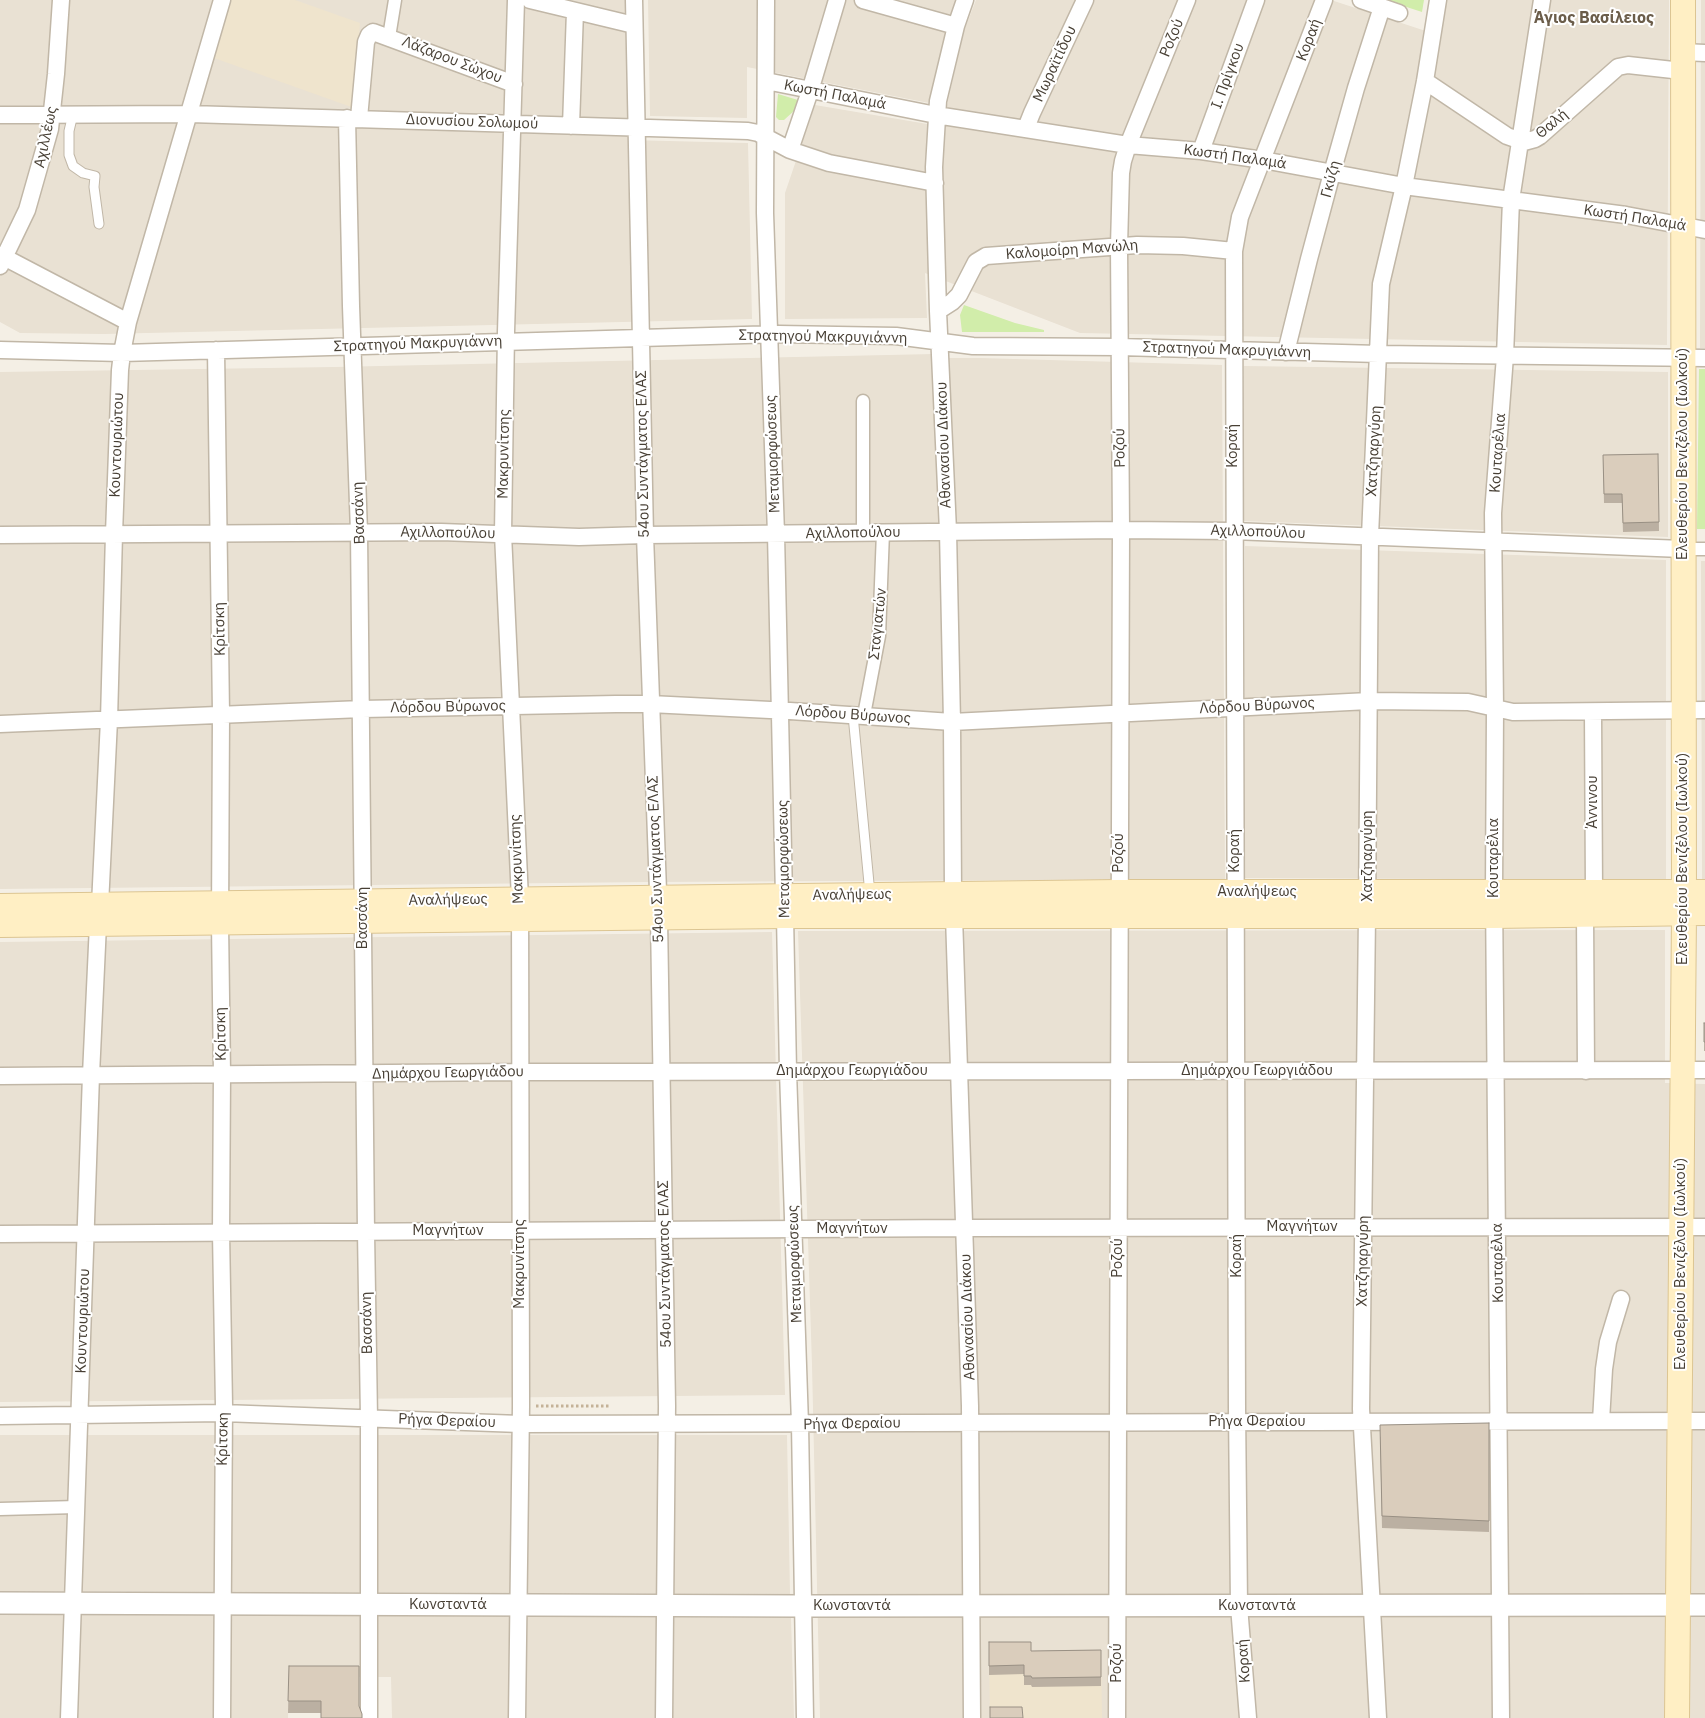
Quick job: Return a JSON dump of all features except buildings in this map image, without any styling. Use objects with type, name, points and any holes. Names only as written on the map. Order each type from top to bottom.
[{"type":"main road","name":"Ελευθερίου Βενιζέλου (Ιωλκού)","points":[[1677,1718],[1681,1226],[1694,1070],[1694,228],[1690,59],[1683,0]]},
{"type":"main road","name":"Αναλήψεως","points":[[0,925],[99,915],[954,905],[1118,892],[1367,915],[1585,915],[1694,903]]},
{"type":"main road","name":"Αναλήψεως","points":[[785,906],[870,895],[954,905],[1118,916],[1368,892],[1594,893],[1694,903]]},
{"type":"main road","name":"Αναλήψεως","points":[[0,906],[99,915]]},
{"type":"street","name":"Αχιλλέως","points":[[2,259],[27,210],[50,129],[61,0]]},
{"type":"street","name":"Κουντουριώτου","points":[[69,1718],[91,1075],[109,720],[120,370],[128,322],[222,0]]},
{"type":"street","name":"Λάζαρου Σώχου","points":[[389,37],[395,0]]},
{"type":"street","name":"Μακρυνίτσης","points":[[516,0],[506,342],[503,534],[520,909],[520,1424],[517,1718]]},
{"type":"street","points":[[530,0],[634,25]]},
{"type":"street","name":"54ου Συντάγματος ΕΛΑΣ","points":[[634,0],[644,535],[662,1072],[667,1424],[664,1718]]},
{"type":"street","name":"Μεταμορφώσεως","points":[[766,0],[765,213],[781,711],[788,1071],[800,1424],[805,1718]]},
{"type":"street","points":[[790,150],[837,0]]},
{"type":"street","points":[[863,0],[956,26]]},
{"type":"street","name":"Αθανασίου Διάκου","points":[[965,0],[956,26],[936,115],[935,184],[938,310],[948,531],[958,1071],[966,1228],[971,1422],[970,1606],[972,1718]]},
{"type":"street","name":"Μωραϊτίδου","points":[[1026,128],[1085,0]]},
{"type":"street","name":"Ροζού","points":[[1116,1718],[1121,530],[1119,246],[1121,173],[1122,161],[1128,145],[1187,0]]},
{"type":"street","name":"Ι. Πρίγκου","points":[[1200,151],[1256,0]]},
{"type":"street","name":"Κοραή","points":[[1248,1718],[1240,1606],[1237,1422],[1238,1227],[1235,1071],[1233,531],[1234,251],[1240,217],[1324,0]]},
{"type":"street","points":[[1361,0],[1398,13]]},
{"type":"street","name":"Χατζηαργύρη","points":[[1378,1718],[1361,1422],[1368,892],[1370,536],[1381,284],[1404,186],[1425,81],[1438,0]]},
{"type":"street","name":"Κουταρέλια","points":[[1501,1718],[1500,1421],[1494,916],[1495,709],[1493,513],[1505,356],[1511,200],[1542,0]]},
{"type":"street","name":"Γκύζη","points":[[1286,352],[1332,173],[1356,88],[1382,7]]},
{"type":"street","points":[[571,126],[575,10]]},
{"type":"street","name":"Λάζαρου Σώχου","points":[[353,118],[366,42],[369,35],[373,32],[514,84]]},
{"type":"street","name":"Θαλή","points":[[1425,81],[1502,133],[1520,142],[1531,141],[1540,136],[1618,67],[1690,59]]},
{"type":"street","name":"Κωστή Παλαμά","points":[[766,81],[936,115],[1128,145],[1200,151],[1263,160],[1404,186],[1626,215],[1694,228]]},
{"type":"street","name":"Διονυσίου Σολωμού","points":[[0,115],[190,114],[748,131],[765,137],[790,150],[829,163],[935,184]]},
{"type":"street","name":"Βασσάνη","points":[[353,118],[353,346],[360,532],[362,709],[364,1074],[369,1418],[369,1718]]},
{"type":"street","name":"Καλομοίρη Μανώλη","points":[[938,310],[952,302],[959,295],[975,265],[983,257],[1119,246],[1160,245],[1234,251]]},
{"type":"street","points":[[2,259],[128,322]]},
{"type":"street","name":"Στρατηγού Μακρυγιάννη","points":[[0,350],[122,353],[769,334],[896,336],[974,346],[1694,358]]},
{"type":"street","name":"Κρίτσκη","points":[[216,350],[221,714],[222,1718]]},
{"type":"street","points":[[862,401],[863,533]]},
{"type":"street","name":"Αχιλλοπούλου","points":[[0,535],[360,532],[570,537],[1121,530],[1233,531],[1694,549]]},
{"type":"street","name":"Σταγιατών","points":[[859,715],[879,636],[883,532]]},
{"type":"street","name":"Λόρδου Βύρωνος","points":[[0,724],[362,709],[650,704],[952,722],[1369,700],[1463,702],[1514,712],[1694,711]]},
{"type":"street","name":"Άννινου","points":[[1593,712],[1594,893]]},
{"type":"street","points":[[1585,915],[1586,1071]]},
{"type":"street","name":"Δημάρχου Γεωργιάδου","points":[[0,1076],[788,1071],[1694,1070]]},
{"type":"street","name":"Μαγνήτων","points":[[0,1234],[966,1228],[1705,1227]]},
{"type":"street","points":[[1601,1421],[1604,1369],[1608,1342],[1621,1300]]},
{"type":"street","name":"Ρήγα Φεραίου","points":[[0,1416],[223,1413],[520,1424],[1705,1421]]},
{"type":"street","points":[[0,1509],[76,1507]]},
{"type":"street","name":"Κωνσταντά","points":[[0,1603],[802,1606],[1705,1605]]},
{"type":"lane","points":[[73,114],[69,131],[69,154],[73,166],[82,173],[94,176],[99,224]]},
{"type":"lane","name":"Σταγιατών","points":[[859,715],[870,895]]},
{"type":"shaded area","points":[[0,0],[625,0],[629,140],[748,143],[752,319],[104,334],[20,333],[0,322]]},
{"type":"shaded area","points":[[230,0],[295,0],[360,23],[354,108],[214,58]]},
{"type":"shaded area","points":[[648,0],[956,0],[929,103],[747,67],[747,118],[650,116]]},
{"type":"shaded area","points":[[976,0],[1331,0],[1438,35],[1444,0],[1669,0],[1667,345],[1080,333],[925,273],[927,318],[785,319],[785,193],[815,105],[945,127],[947,105],[964,31]]},
{"type":"shaded area","points":[[1701,0],[1705,0],[1705,348],[1700,348]]},
{"type":"shaded area","points":[[934,354],[934,358],[1222,365],[1225,879],[649,882],[0,889],[0,372]]},
{"type":"shaded area","points":[[1244,366],[1668,372],[1668,537],[1243,521]]},
{"type":"shaded area","points":[[1245,546],[1666,560],[1666,880],[1245,878]]},
{"type":"shaded area","points":[[1701,561],[1705,561],[1705,879],[1702,879]]},
{"type":"shaded area","points":[[1665,930],[1665,1083],[1705,1084],[1705,1718],[820,1718],[812,1365],[798,931]]},
{"type":"shaded area","points":[[772,932],[785,1395],[0,1402],[0,942]]},
{"type":"shaded area","points":[[0,1435],[787,1435],[790,1594],[0,1591]]},
{"type":"shaded area","points":[[0,1614],[791,1618],[794,1718],[392,1718],[391,1677],[289,1677],[288,1718],[0,1718]]},
{"type":"shaded area","points":[[989,1651],[1101,1651],[1102,1718],[990,1718]]},
{"type":"green space","points":[[1385,0],[1424,0],[1422,12]]},
{"type":"green space","points":[[778,94],[798,100],[795,110],[784,120],[779,120],[776,117]]},
{"type":"green space","points":[[964,305],[1015,323],[1044,330],[1044,332],[962,332],[960,315]]},
{"type":"green space","points":[[1699,369],[1705,369],[1705,529],[1697,529]]},
{"type":"district","name":"Άγιος Βασίλειος","points":[[1594,18]]}]
